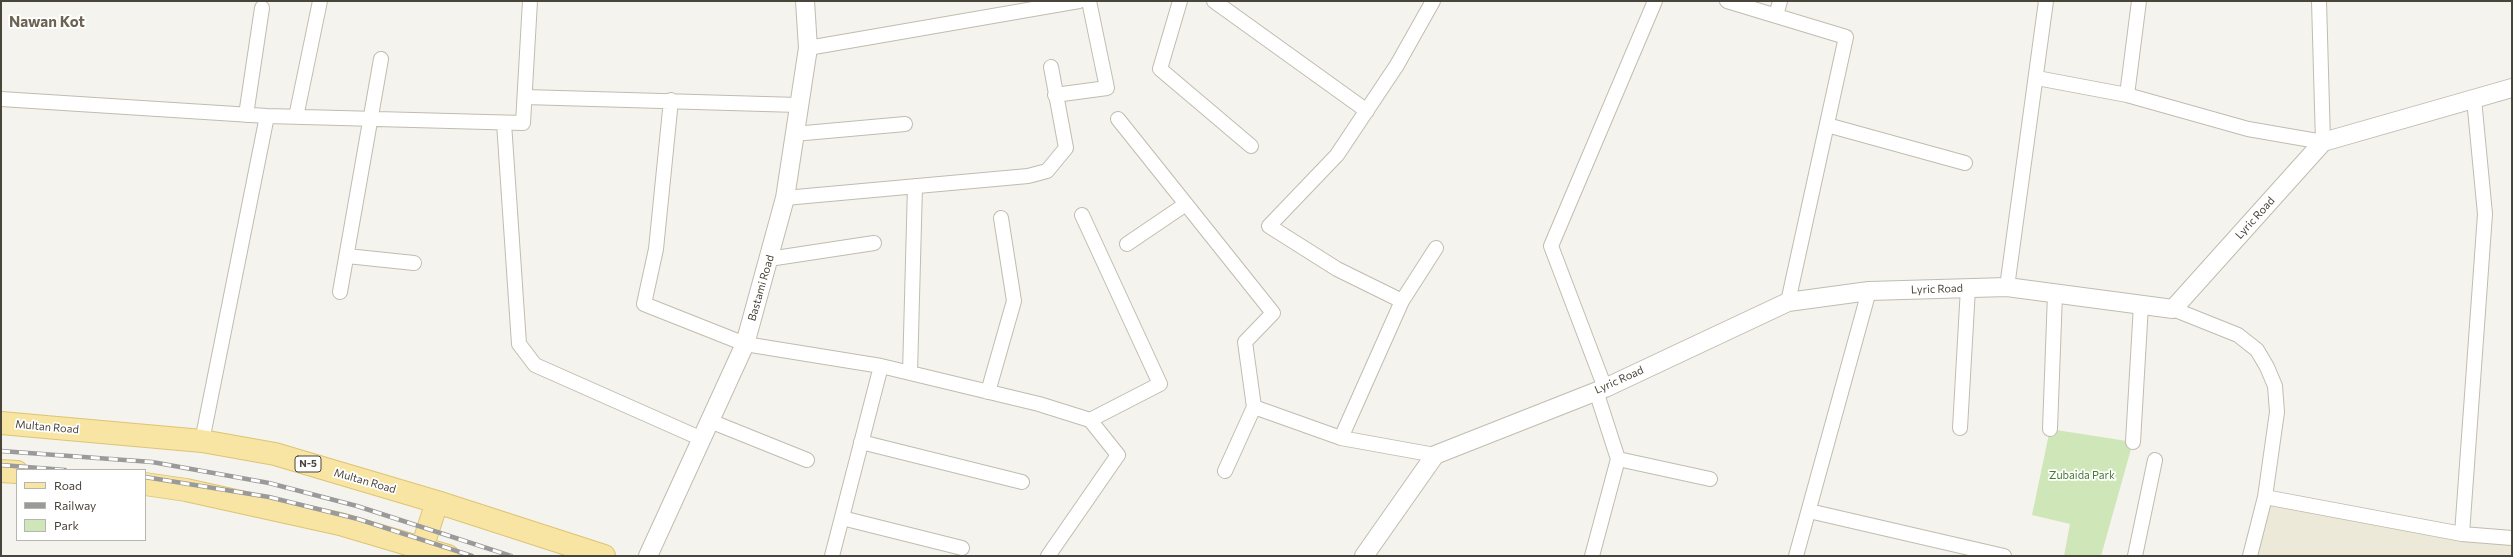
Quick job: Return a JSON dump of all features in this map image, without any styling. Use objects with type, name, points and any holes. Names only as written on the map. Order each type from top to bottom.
[{"type":"main road","name":"Multan Road","points":[[1,423],[202,441],[274,454],[437,502],[604,556]]},
{"type":"main road","points":[[1,471],[16,472]]},
{"type":"main road","points":[[146,484],[186,490],[340,524],[448,556]]},
{"type":"main road","points":[[422,548],[437,502]]},
{"type":"street","points":[[296,117],[320,1]]},
{"type":"street","points":[[1,99],[267,116],[523,123],[530,1]]},
{"type":"street","name":"Bastami Road","points":[[648,556],[745,344],[785,198],[798,105],[808,48],[805,1]]},
{"type":"street","points":[[808,48],[1079,1]]},
{"type":"street","points":[[1056,95],[1107,88],[1089,1]]},
{"type":"street","points":[[1180,1],[1160,69],[1251,146]]},
{"type":"street","points":[[1214,1],[1367,111]]},
{"type":"street","points":[[1402,301],[1338,269],[1269,226],[1337,156],[1397,65],[1433,1]]},
{"type":"street","points":[[1592,556],[1618,459],[1600,389],[1551,246],[1654,1]]},
{"type":"street","points":[[1727,1],[1846,37],[1788,302]]},
{"type":"street","points":[[1776,16],[1780,1]]},
{"type":"street","points":[[2007,287],[2037,78],[2046,1]]},
{"type":"street","points":[[2127,95],[2139,1]]},
{"type":"street","points":[[2319,1],[2323,142]]},
{"type":"street","points":[[246,115],[262,8]]},
{"type":"street","points":[[340,292],[372,119],[381,59]]},
{"type":"street","points":[[785,198],[1028,176],[1047,171],[1066,148],[1051,67]]},
{"type":"street","points":[[2037,78],[2127,95],[2248,129],[2323,142],[2512,88]]},
{"type":"street","points":[[525,97],[671,100],[798,105]]},
{"type":"street","points":[[2462,534],[2485,214],[2474,99]]},
{"type":"street","points":[[671,100],[656,249],[644,304],[745,344],[881,366],[1039,404],[1090,420],[1118,455],[1048,556]]},
{"type":"street","points":[[202,441],[267,116]]},
{"type":"street","points":[[1118,119],[1273,313],[1245,342],[1254,407],[1225,471]]},
{"type":"street","points":[[504,123],[519,344],[535,365],[702,439]]},
{"type":"street","points":[[794,134],[905,124]]},
{"type":"street","points":[[1827,125],[1965,163]]},
{"type":"street","name":"Lyric Road","points":[[1435,455],[1600,389],[1788,302],[1869,291],[2007,287],[2173,309],[2323,142]]},
{"type":"street","points":[[910,373],[915,186]]},
{"type":"street","points":[[1127,244],[1186,204]]},
{"type":"street","points":[[1082,216],[1160,384],[1090,420]]},
{"type":"street","points":[[988,392],[1014,301],[1001,218]]},
{"type":"street","points":[[769,259],[874,243]]},
{"type":"street","points":[[1340,438],[1402,301],[1436,248]]},
{"type":"street","points":[[347,256],[414,263]]},
{"type":"street","points":[[1960,428],[1968,288]]},
{"type":"street","points":[[1796,556],[1869,291]]},
{"type":"street","points":[[2050,429],[2055,294]]},
{"type":"street","points":[[2133,442],[2141,305]]},
{"type":"street","points":[[2173,309],[2238,335],[2257,350],[2267,366],[2275,386],[2277,412],[2266,497],[2250,556]]},
{"type":"street","points":[[832,556],[881,366]]},
{"type":"street","points":[[1254,407],[1340,438],[1435,455],[1364,556]]},
{"type":"street","points":[[710,421],[807,460]]},
{"type":"street","points":[[861,442],[1022,482]]},
{"type":"street","points":[[1618,459],[1710,479]]},
{"type":"street","points":[[2135,556],[2155,460]]},
{"type":"street","points":[[2266,497],[2462,534],[2512,538]]},
{"type":"street","points":[[1809,511],[2004,556]]},
{"type":"street","points":[[842,518],[962,548]]},
{"type":"shaded area","points":[[2265,497],[2512,538],[2512,556],[2250,556]]},
{"type":"green space","name":"Zubaida Park","points":[[2050,429],[2133,442],[2101,556],[2064,556],[2070,524],[2032,515]]},
{"type":"railway","points":[[1,451],[152,462],[269,483],[357,506],[511,556]]},
{"type":"railway","points":[[1,465],[52,469]]},
{"type":"railway","points":[[146,477],[269,497],[358,519],[472,556]]},
{"type":"district","name":"Nawan Kot","points":[[47,22]]}]
